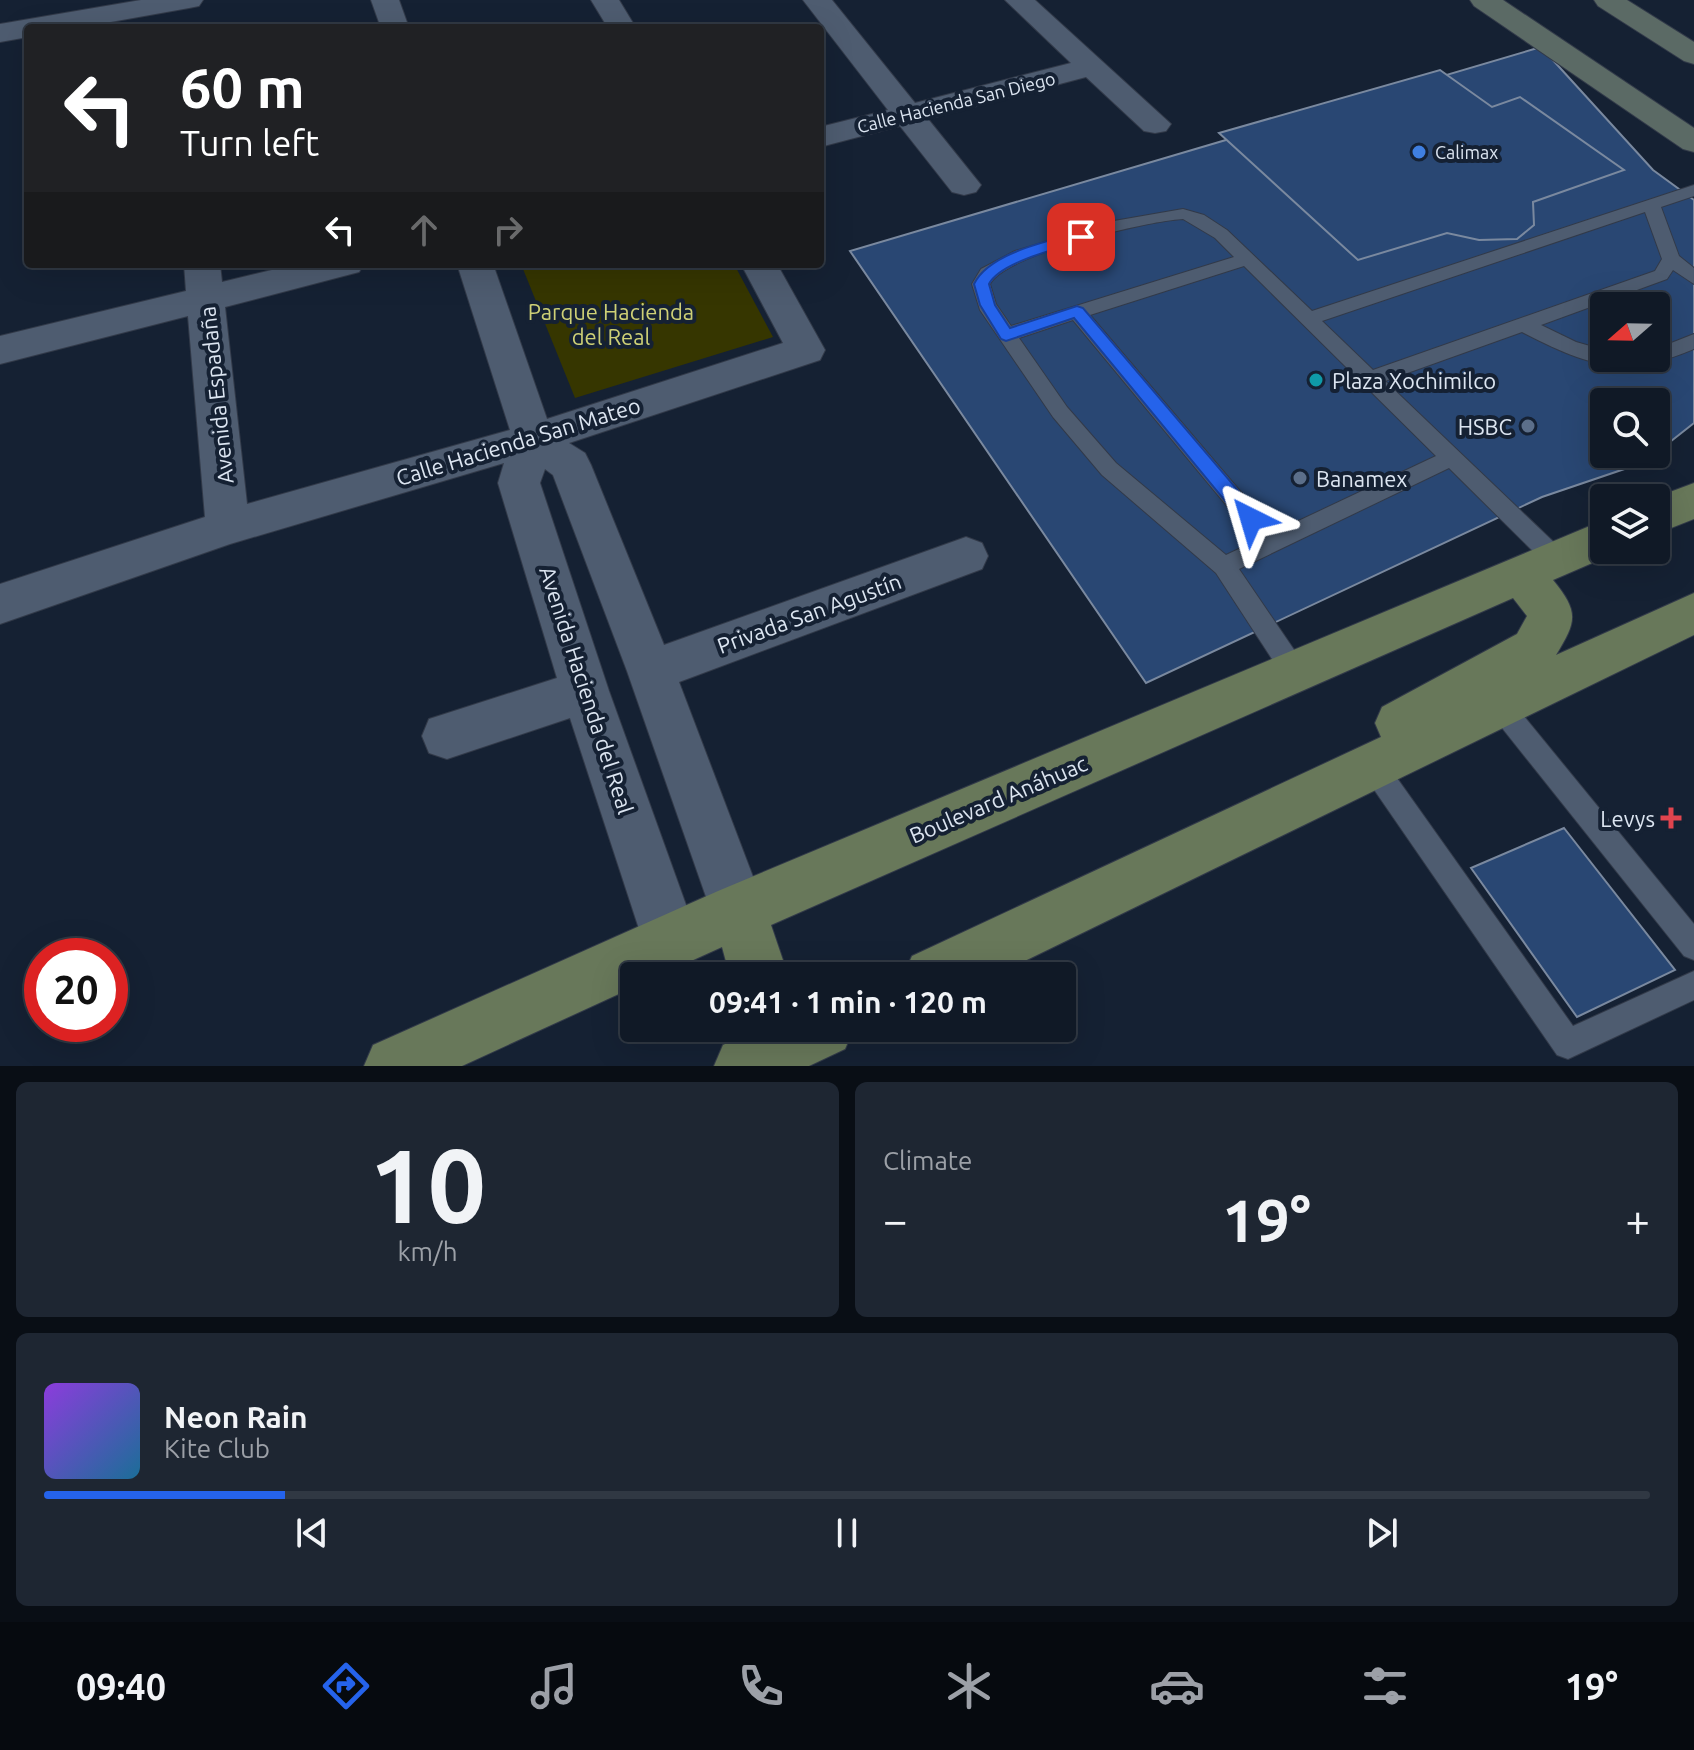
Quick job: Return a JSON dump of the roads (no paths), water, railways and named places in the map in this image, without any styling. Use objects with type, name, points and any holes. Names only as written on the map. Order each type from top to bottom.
[{"type":"main road","points":[[1484,0],[1694,142]]},
{"type":"main road","points":[[1608,0],[1694,55]]},
{"type":"main road","points":[[1670,510],[1694,500]]},
{"type":"main road","name":"Boulevard Anáhuac","points":[[394,1066],[738,911],[1590,544]]},
{"type":"main road","points":[[1177,859],[1234,815],[1534,649],[1550,624],[1550,611],[1538,566]]},
{"type":"main road","points":[[961,962],[1694,613]]},
{"type":"main road","points":[[738,911],[755,962]]},
{"type":"main road","points":[[723,1066],[737,1042]]},
{"type":"main road","points":[[744,1066],[795,1042]]},
{"type":"street","points":[[385,0],[394,24]]},
{"type":"street","points":[[605,0],[620,24]]},
{"type":"street","points":[[817,0],[964,185]]},
{"type":"street","points":[[1019,0],[1155,124]]},
{"type":"street","points":[[72,24],[177,11]]},
{"type":"street","points":[[0,33],[24,30]]},
{"type":"street","name":"Calle Hacienda San Diego","points":[[824,136],[1091,67]]},
{"type":"street","points":[[0,350],[204,282],[314,268]]},
{"type":"street","points":[[476,268],[533,439],[570,465],[651,671],[738,911]]},
{"type":"street","name":"Calle Hacienda San Mateo","points":[[0,604],[228,527],[533,439],[806,350],[761,268]]},
{"type":"street","name":"Avenida Espadaña","points":[[204,282],[228,527]]},
{"type":"street","name":"Avenida Hacienda del Real","points":[[533,439],[519,483],[585,691],[671,941]]},
{"type":"street","name":"Privada San Agustín","points":[[651,671],[966,556]]},
{"type":"street","points":[[447,736],[585,691]]},
{"type":"lane","points":[[1308,319],[1651,204],[1693,187]]},
{"type":"lane","points":[[1651,204],[1671,259],[1694,278]]},
{"type":"lane","points":[[1294,671],[1224,566],[1109,469],[1060,412],[987,305],[981,284],[987,273],[1032,251],[1130,222],[1182,213],[1200,219],[1221,234],[1451,458],[1538,566]]},
{"type":"lane","points":[[1006,335],[1247,259]]},
{"type":"lane","points":[[1369,379],[1661,275],[1671,259]]},
{"type":"lane","points":[[1077,312],[1272,544]]},
{"type":"lane","points":[[1523,324],[1590,357]]},
{"type":"lane","points":[[1670,351],[1694,341]]},
{"type":"lane","points":[[1224,566],[1451,458]]},
{"type":"lane","points":[[1500,706],[1694,946]]},
{"type":"lane","points":[[1373,766],[1568,1044],[1694,985]]},
{"type":"place","name":"Calimax","points":[[1419,152]]},
{"type":"place","name":"Plaza Xochimilco","points":[[1316,380]]},
{"type":"place","name":"HSBC","points":[[1528,426]]},
{"type":"place","name":"Banamex","points":[[1300,478]]},
{"type":"place","name":"Levys","points":[[1671,818]]},
{"type":"park label","name":"Parque Hacienda del Real","points":[[611,324]]}]
